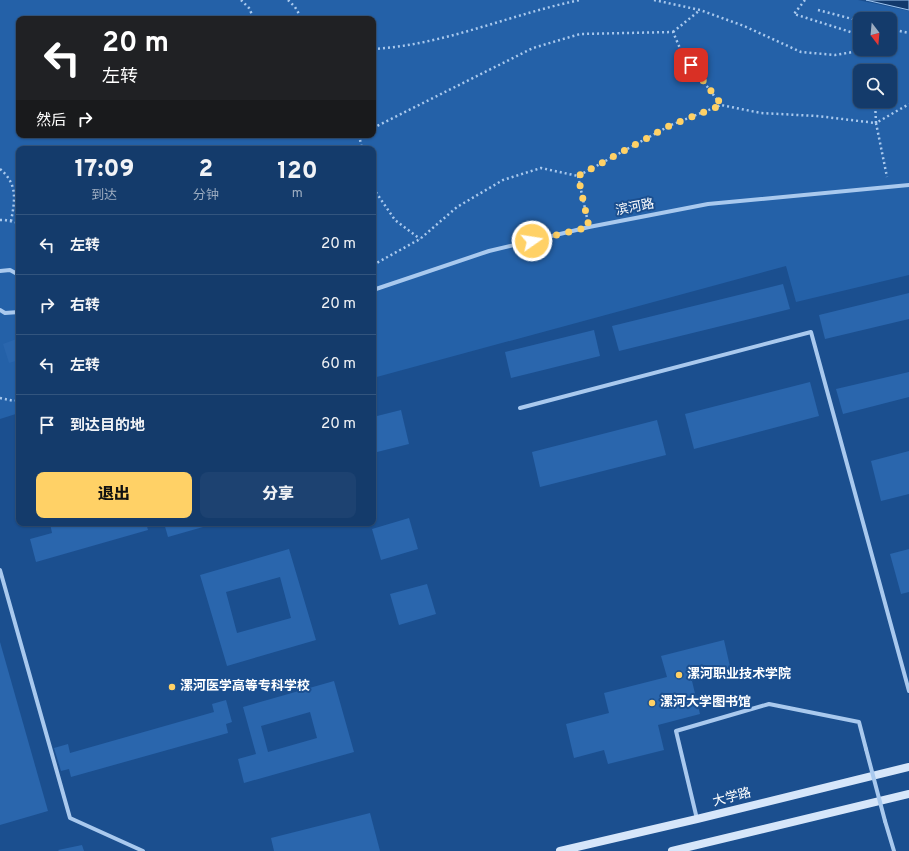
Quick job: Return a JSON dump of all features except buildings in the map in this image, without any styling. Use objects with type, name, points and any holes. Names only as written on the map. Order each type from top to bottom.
[{"type":"main road","name":"大学路","points":[[560,851],[909,767]]},
{"type":"main road","points":[[672,851],[909,794]]},
{"type":"street","name":"滨河路","points":[[376,289],[489,251],[589,227],[708,204],[909,185]]},
{"type":"street","points":[[0,271],[10,270],[16,273]]},
{"type":"street","points":[[0,310],[5,313],[16,312]]},
{"type":"street","points":[[520,408],[811,332],[909,691]]},
{"type":"street","points":[[0,570],[70,818],[143,851]]},
{"type":"street","points":[[697,819],[676,731],[769,704],[859,722],[894,851]]},
{"type":"path","points":[[241,0],[249,8],[253,16]]},
{"type":"path","points":[[288,0],[296,7],[300,16]]},
{"type":"path","points":[[376,49],[396,48],[474,30],[551,6],[580,0]]},
{"type":"path","points":[[654,0],[700,10],[744,26],[801,52],[836,55],[853,52]]},
{"type":"path","points":[[805,0],[794,14],[853,33]]},
{"type":"path","points":[[376,126],[533,48],[580,34],[673,32],[700,10]]},
{"type":"path","points":[[818,10],[853,19]]},
{"type":"path","points":[[897,30],[909,33]]},
{"type":"path","points":[[673,32],[682,53],[722,105]]},
{"type":"path","points":[[376,263],[420,238],[457,207],[503,180],[540,168],[578,176],[671,125],[722,105],[761,113],[817,116],[876,123],[909,104]]},
{"type":"path","points":[[875,108],[876,123],[889,187]]},
{"type":"path","points":[[0,170],[8,176],[14,192],[11,221]]},
{"type":"path","points":[[578,176],[589,227]]},
{"type":"path","points":[[376,192],[395,220],[420,238]]},
{"type":"path","points":[[0,220],[16,222]]},
{"type":"path","points":[[0,398],[16,401]]},
{"type":"shaded area","points":[[0,0],[858,0],[909,11],[909,275],[796,302],[786,266],[376,377],[376,146],[16,146],[16,414],[0,419]]},
{"type":"shaded area","points":[[866,0],[909,0],[909,10]]},
{"type":"place","name":"漯河职业技术学院","points":[[679,675]]},
{"type":"place","name":"漯河医学高等专科学校","points":[[172,687]]},
{"type":"place","name":"漯河大学图书馆","points":[[652,703]]},
{"type":"route","points":[[532,241],[589,227],[578,176],[671,125],[722,105],[708,89],[691,65]]}]
